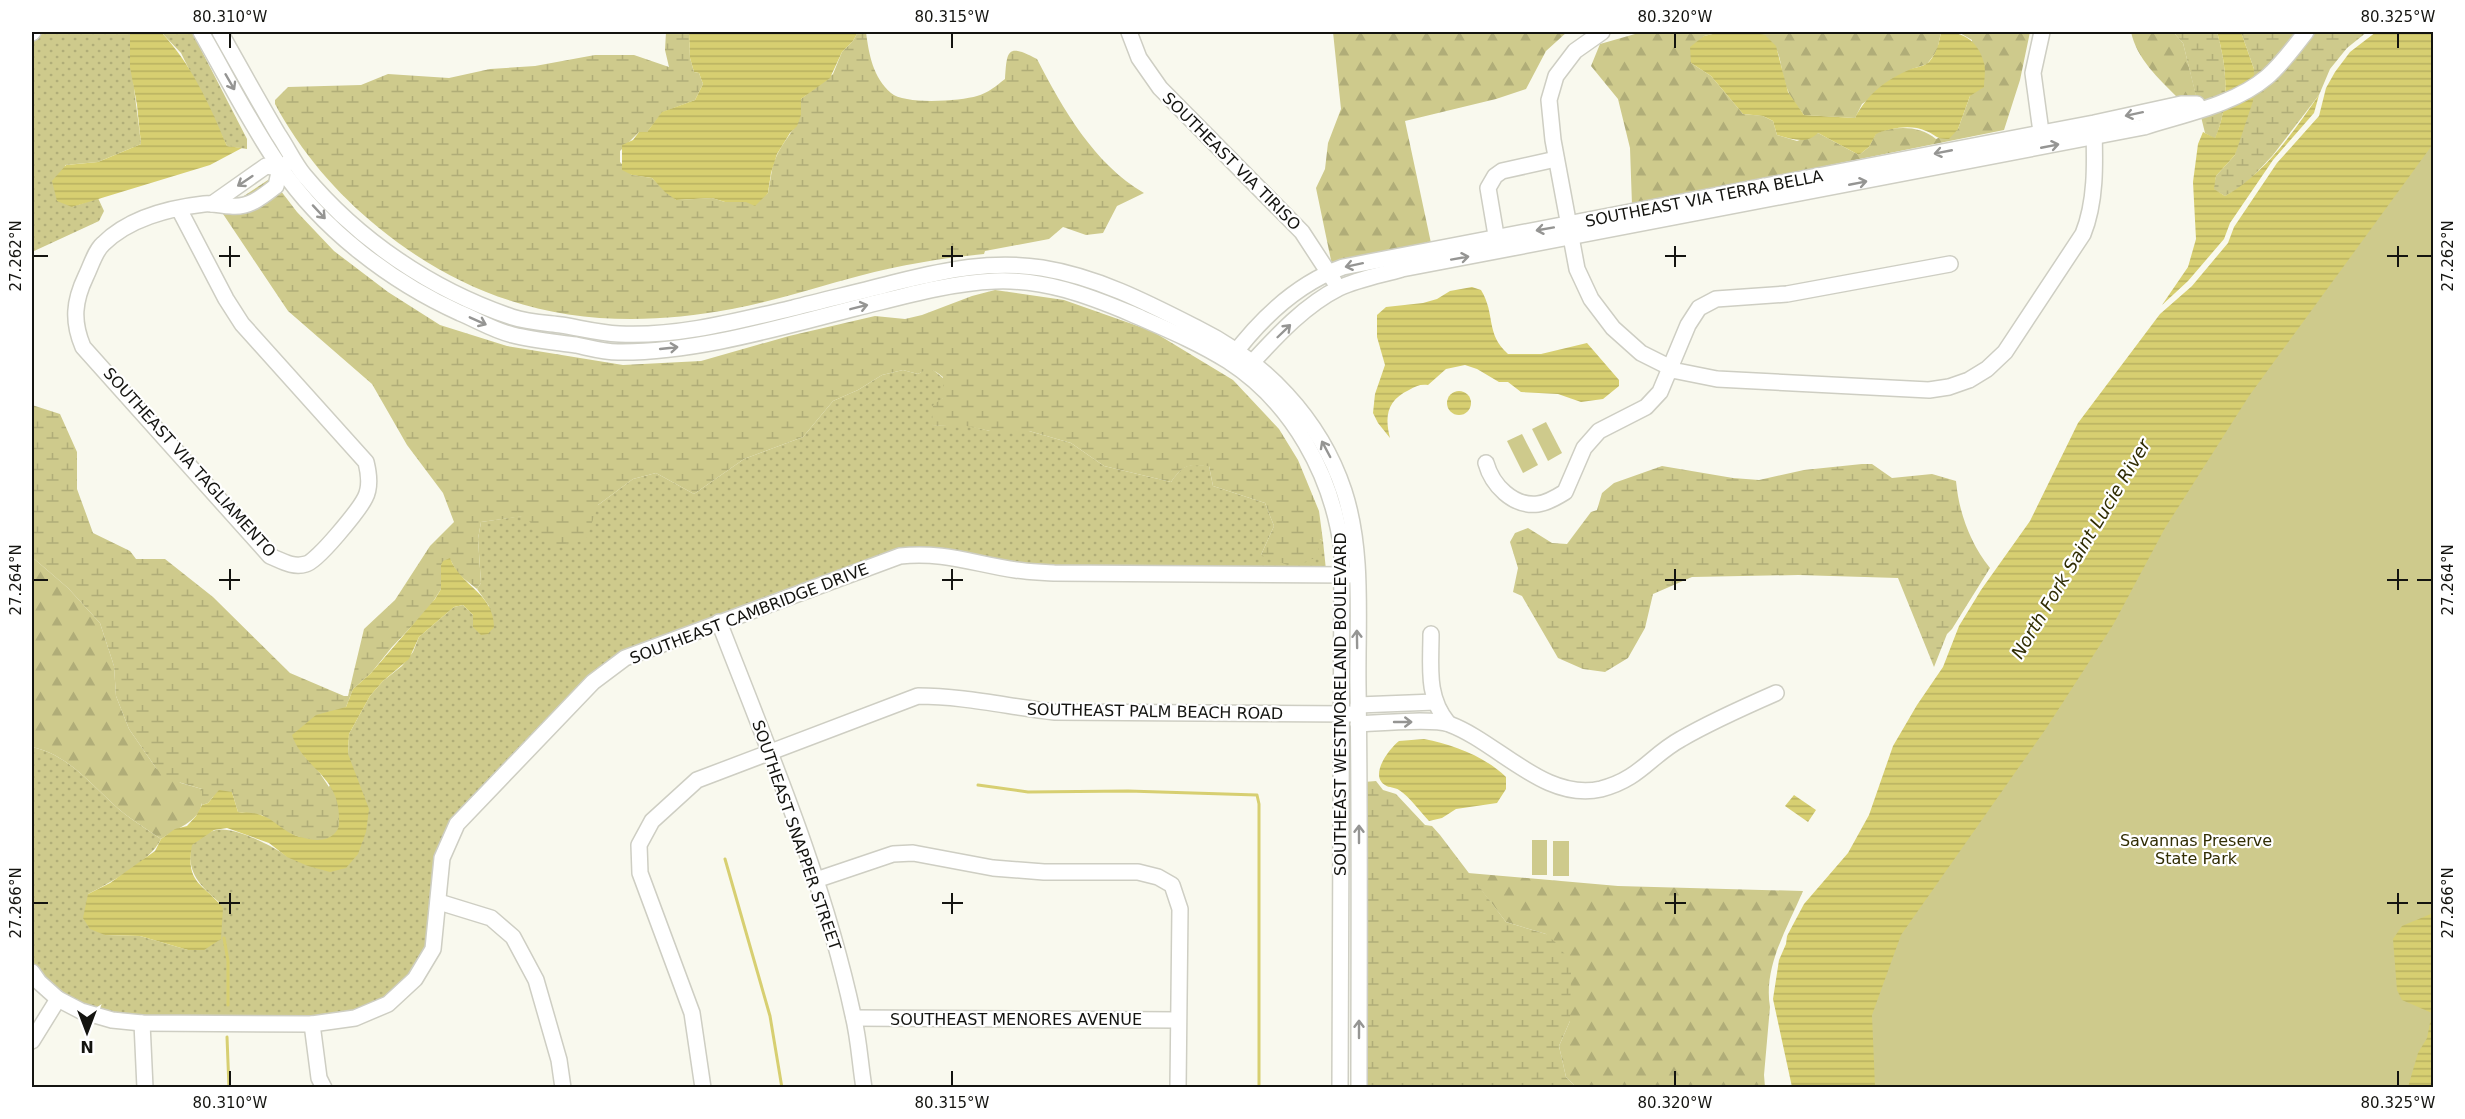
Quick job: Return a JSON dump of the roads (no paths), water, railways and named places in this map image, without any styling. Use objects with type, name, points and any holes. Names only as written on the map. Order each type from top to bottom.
[{"type":"street","name":"SOUTHEAST WESTMORELAND BOULEVARD","points":[[201,32],[280,168],[325,219],[372,261],[428,299],[510,334],[616,352],[674,348],[757,334],[934,289],[998,280],[1037,283],[1085,295],[1233,356]]},
{"type":"street","name":"SOUTHEAST WESTMORELAND BOULEVARD","points":[[220,32],[302,173],[377,246],[435,284],[515,318],[619,334],[677,331],[759,316],[931,273],[968,266],[1039,267],[1097,282],[1148,303],[1248,367],[1266,393],[1305,440],[1318,466],[1331,495],[1349,575],[1358,714],[1359,1088]]},
{"type":"street","name":"SOUTHEAST VIA TIRISO","points":[[1129,32],[1139,58],[1160,88],[1302,231],[1339,288]]},
{"type":"street","points":[[1602,32],[1575,51],[1556,76],[1549,100],[1556,159],[1577,269],[1592,299],[1613,328],[1641,353],[1677,371],[1717,379],[1929,390],[1949,387],[1969,380],[1987,369],[2005,352],[2083,234],[2090,218],[2093,200],[2094,130]]},
{"type":"street","points":[[2041,132],[2033,74],[2042,32]]},
{"type":"street","name":"SOUTHEAST VIA TERRA BELLA","points":[[1570,231],[2041,132],[2144,127],[2212,105],[2245,91],[2267,77],[2285,59],[2306,32]]},
{"type":"street","name":"SOUTHEAST VIA TERRA BELLA","points":[[1233,356],[1276,307],[1299,289],[1329,272],[1354,265],[1570,231],[2094,130]]},
{"type":"street","name":"SOUTHEAST VIA TAGLIAMENTO","points":[[179,209],[226,299],[242,324],[366,462],[370,478],[366,498],[319,557],[307,564],[290,565],[270,556],[83,346],[76,329],[80,288],[101,245],[123,228],[154,215],[179,209],[212,204],[234,207],[250,204],[276,186],[280,168],[294,158]]},
{"type":"street","points":[[1497,244],[1488,188],[1495,176],[1502,171],[1556,159]]},
{"type":"street","name":"SOUTHEAST VIA TAGLIAMENTO","points":[[212,204],[266,166],[280,168]]},
{"type":"street","name":"SOUTHEAST VIA TERRA BELLA","points":[[1248,367],[1306,309],[1339,288],[1497,244]]},
{"type":"street","points":[[1485,463],[1489,476],[1509,496],[1524,503],[1539,504],[1565,492],[1584,448],[1599,431],[1646,407],[1660,392],[1688,325],[1699,308],[1716,299],[1725,296],[1754,298],[1778,296],[1950,264]]},
{"type":"street","name":"SOUTHEAST CAMBRIDGE DRIVE","points":[[32,972],[39,982],[58,999],[81,1011],[112,1020],[142,1023],[312,1024],[355,1018],[388,1004],[415,979],[433,949],[442,858],[457,824],[593,682],[625,658],[900,555],[924,553],[951,556],[1017,570],[1054,573],[1349,575]]},
{"type":"street","name":"SOUTHEAST WESTMORELAND BOULEVARD","points":[[1340,1088],[1342,714],[1349,575]]},
{"type":"street","name":"SOUTHEAST SNAPPER STREET","points":[[719,622],[816,880],[839,954],[854,1018],[864,1088]]},
{"type":"street","points":[[1431,634],[1430,677],[1435,702],[1448,723]]},
{"type":"street","points":[[1358,714],[1448,723],[1544,781],[1574,790],[1592,790],[1629,779],[1645,768],[1658,754],[1682,738],[1776,693]]},
{"type":"street","name":"SOUTHEAST PALM BEACH ROAD","points":[[702,1088],[692,1013],[640,873],[639,845],[652,821],[697,780],[918,696],[941,696],[1056,712],[1358,714]]},
{"type":"street","points":[[1358,714],[1435,702]]},
{"type":"street","points":[[816,880],[893,854],[912,854],[993,868],[1044,872],[1138,872],[1158,877],[1172,885],[1180,909],[1178,1088]]},
{"type":"street","points":[[439,902],[490,918],[513,937],[536,980],[559,1060],[563,1088]]},
{"type":"street","points":[[32,1041],[58,999]]},
{"type":"street","name":"SOUTHEAST MENORES AVENUE","points":[[854,1018],[1178,1020]]},
{"type":"street","points":[[142,1023],[145,1088]]},
{"type":"street","points":[[312,1024],[319,1077],[324,1088]]},
{"type":"water","points":[[130,32],[161,32],[191,71],[227,146],[242,148],[210,165],[72,207],[57,201],[52,181],[66,165],[98,162],[141,144],[130,67]]},
{"type":"water","points":[[689,32],[858,32],[842,52],[830,78],[801,99],[801,115],[797,126],[777,154],[768,193],[755,206],[746,202],[725,202],[712,198],[676,200],[652,178],[632,175],[622,170],[622,145],[633,140],[639,132],[647,132],[662,112],[695,100],[703,84],[699,73],[694,72],[690,58]]},
{"type":"water","points":[[1721,32],[1749,32],[1765,35],[1776,46],[1788,92],[1804,115],[1855,118],[1865,102],[1886,83],[1902,73],[1929,62],[1936,51],[1941,32],[1962,35],[1978,48],[1985,66],[1984,87],[1970,96],[1958,129],[1949,139],[1938,138],[1926,131],[1914,128],[1888,130],[1876,134],[1869,147],[1859,155],[1818,133],[1804,140],[1777,135],[1773,121],[1763,116],[1743,114],[1711,76],[1691,63],[1690,47],[1704,36]]},
{"type":"water","points":[[2217,32],[2241,32],[2254,69],[2253,101],[2235,155],[2216,176],[2214,189],[2225,196],[2253,176],[2265,164],[2289,137],[2319,95],[2314,113],[2273,160],[2230,223],[2224,239],[2188,281],[2162,305],[2188,267],[2196,239],[2193,182],[2198,144],[2203,132],[2215,138],[2223,112],[2225,72]]},
{"type":"water","name":"North Fork Saint Lucie River","points":[[2376,32],[2433,32],[2433,144],[2249,396],[2165,528],[2113,625],[2045,730],[1901,935],[1872,1015],[1875,1087],[1792,1087],[1773,999],[1779,960],[1787,936],[1804,904],[1848,853],[1869,815],[1893,746],[1943,667],[1959,626],[1981,590],[2030,521],[2078,423],[2160,314],[2192,286],[2228,243],[2234,227],[2277,163],[2319,116],[2326,88],[2335,72],[2350,52]]},
{"type":"water","points":[[1472,287],[1481,290],[1486,299],[1496,339],[1508,354],[1541,354],[1587,343],[1619,380],[1619,386],[1603,399],[1581,402],[1558,394],[1521,392],[1508,382],[1499,382],[1465,365],[1446,369],[1428,385],[1414,387],[1396,398],[1388,415],[1390,438],[1373,413],[1375,394],[1385,365],[1377,337],[1377,315],[1386,307],[1423,303],[1437,299],[1450,291]]},
{"type":"water","points":[[1459,391],[1464,392],[1470,398],[1470,408],[1464,414],[1459,415],[1454,414],[1448,408],[1447,403],[1448,398],[1454,392]]},
{"type":"water","points":[[450,558],[461,576],[489,606],[493,615],[494,627],[488,634],[481,635],[473,627],[473,615],[463,605],[454,607],[419,637],[409,659],[383,681],[370,696],[349,734],[348,754],[369,809],[366,832],[358,854],[346,868],[330,872],[308,866],[287,857],[269,843],[227,828],[214,830],[192,845],[191,868],[197,882],[223,908],[221,939],[204,950],[188,950],[140,936],[105,935],[90,929],[83,918],[88,894],[110,883],[155,851],[161,839],[175,829],[187,826],[202,805],[208,803],[219,790],[232,792],[238,812],[255,813],[266,817],[294,835],[318,840],[335,833],[339,816],[333,791],[304,756],[292,735],[316,715],[346,707],[353,689],[371,673],[435,599],[441,589],[441,565],[443,561]]},
{"type":"water","points":[[1424,739],[1468,752],[1488,763],[1506,777],[1506,789],[1497,803],[1456,809],[1442,818],[1429,821],[1403,793],[1385,785],[1379,775],[1382,762],[1390,750],[1399,741]]},
{"type":"water","points":[[1794,795],[1816,810],[1808,822],[1785,806]]},
{"type":"water","points":[[2433,913],[2433,1087],[2408,1087],[2418,1053],[2427,1038],[2432,1013],[2402,1000],[2397,990],[2393,939],[2402,926]]},
{"type":"waterway","points":[[978,785],[1028,792],[1128,791],[1257,795],[1259,804],[1259,1088]]},
{"type":"waterway","points":[[725,859],[770,1016],[782,1088]]},
{"type":"waterway","points":[[224,938],[228,961],[228,1005]]},
{"type":"waterway","points":[[227,1037],[229,1088]]},
{"type":"park label","name":"Savannas Preserve State Park","points":[[2196,849]]}]
